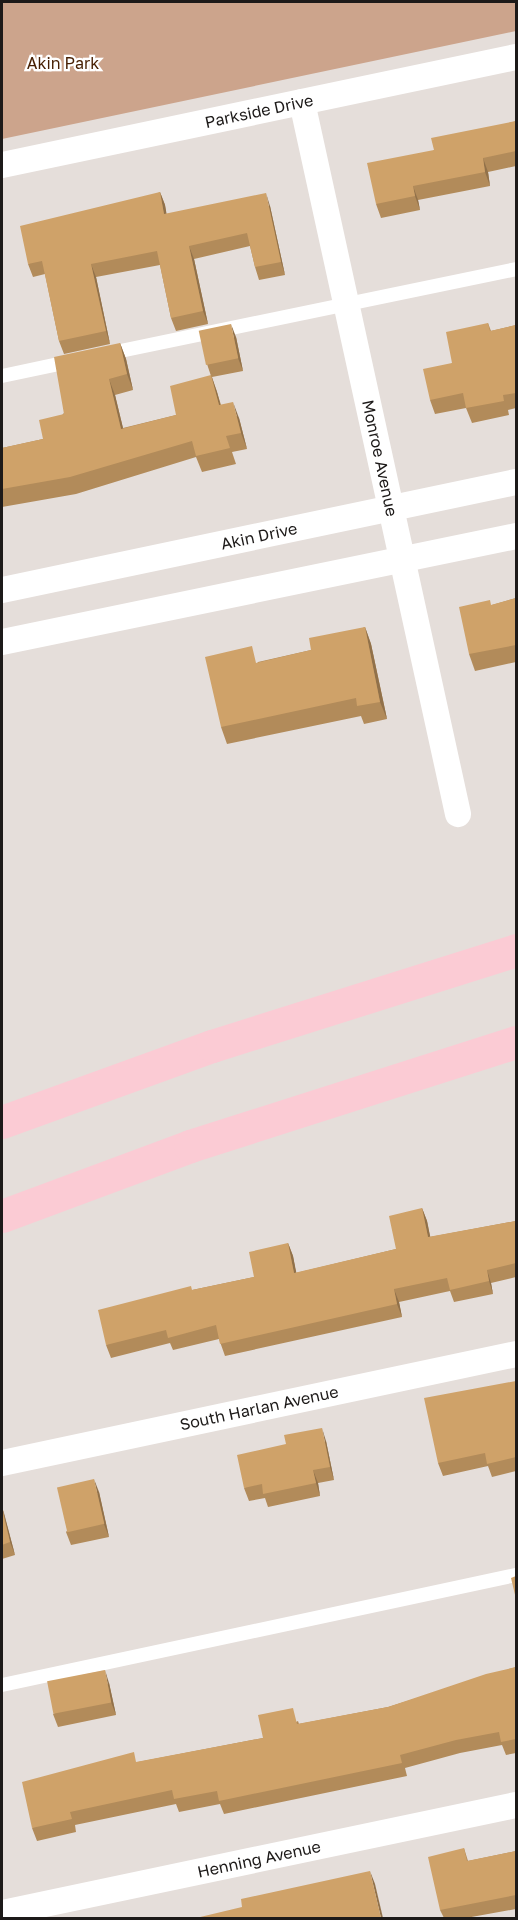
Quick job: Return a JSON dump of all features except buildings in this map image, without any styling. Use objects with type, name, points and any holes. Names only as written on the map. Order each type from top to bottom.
[{"type":"highway","points":[[2,1122],[212,1046],[516,950]]},
{"type":"highway","points":[[2,1216],[190,1146],[516,1042]]},
{"type":"street","name":"Parkside Drive","points":[[2,165],[516,57]]},
{"type":"street","name":"Monroe Avenue","points":[[302,102],[458,814]]},
{"type":"street","name":"Akin Drive","points":[[2,590],[516,482]]},
{"type":"street","points":[[2,642],[516,536]]},
{"type":"street","name":"South Harlan Avenue","points":[[2,1462],[516,1354]]},
{"type":"street","name":"Henning Avenue","points":[[3,1911],[516,1805]]},
{"type":"lane","points":[[2,376],[516,269]]},
{"type":"lane","points":[[2,1685],[516,1575]]},
{"type":"green space","name":"Akin Park","points":[[2,2],[516,2],[516,31],[2,139]]}]
